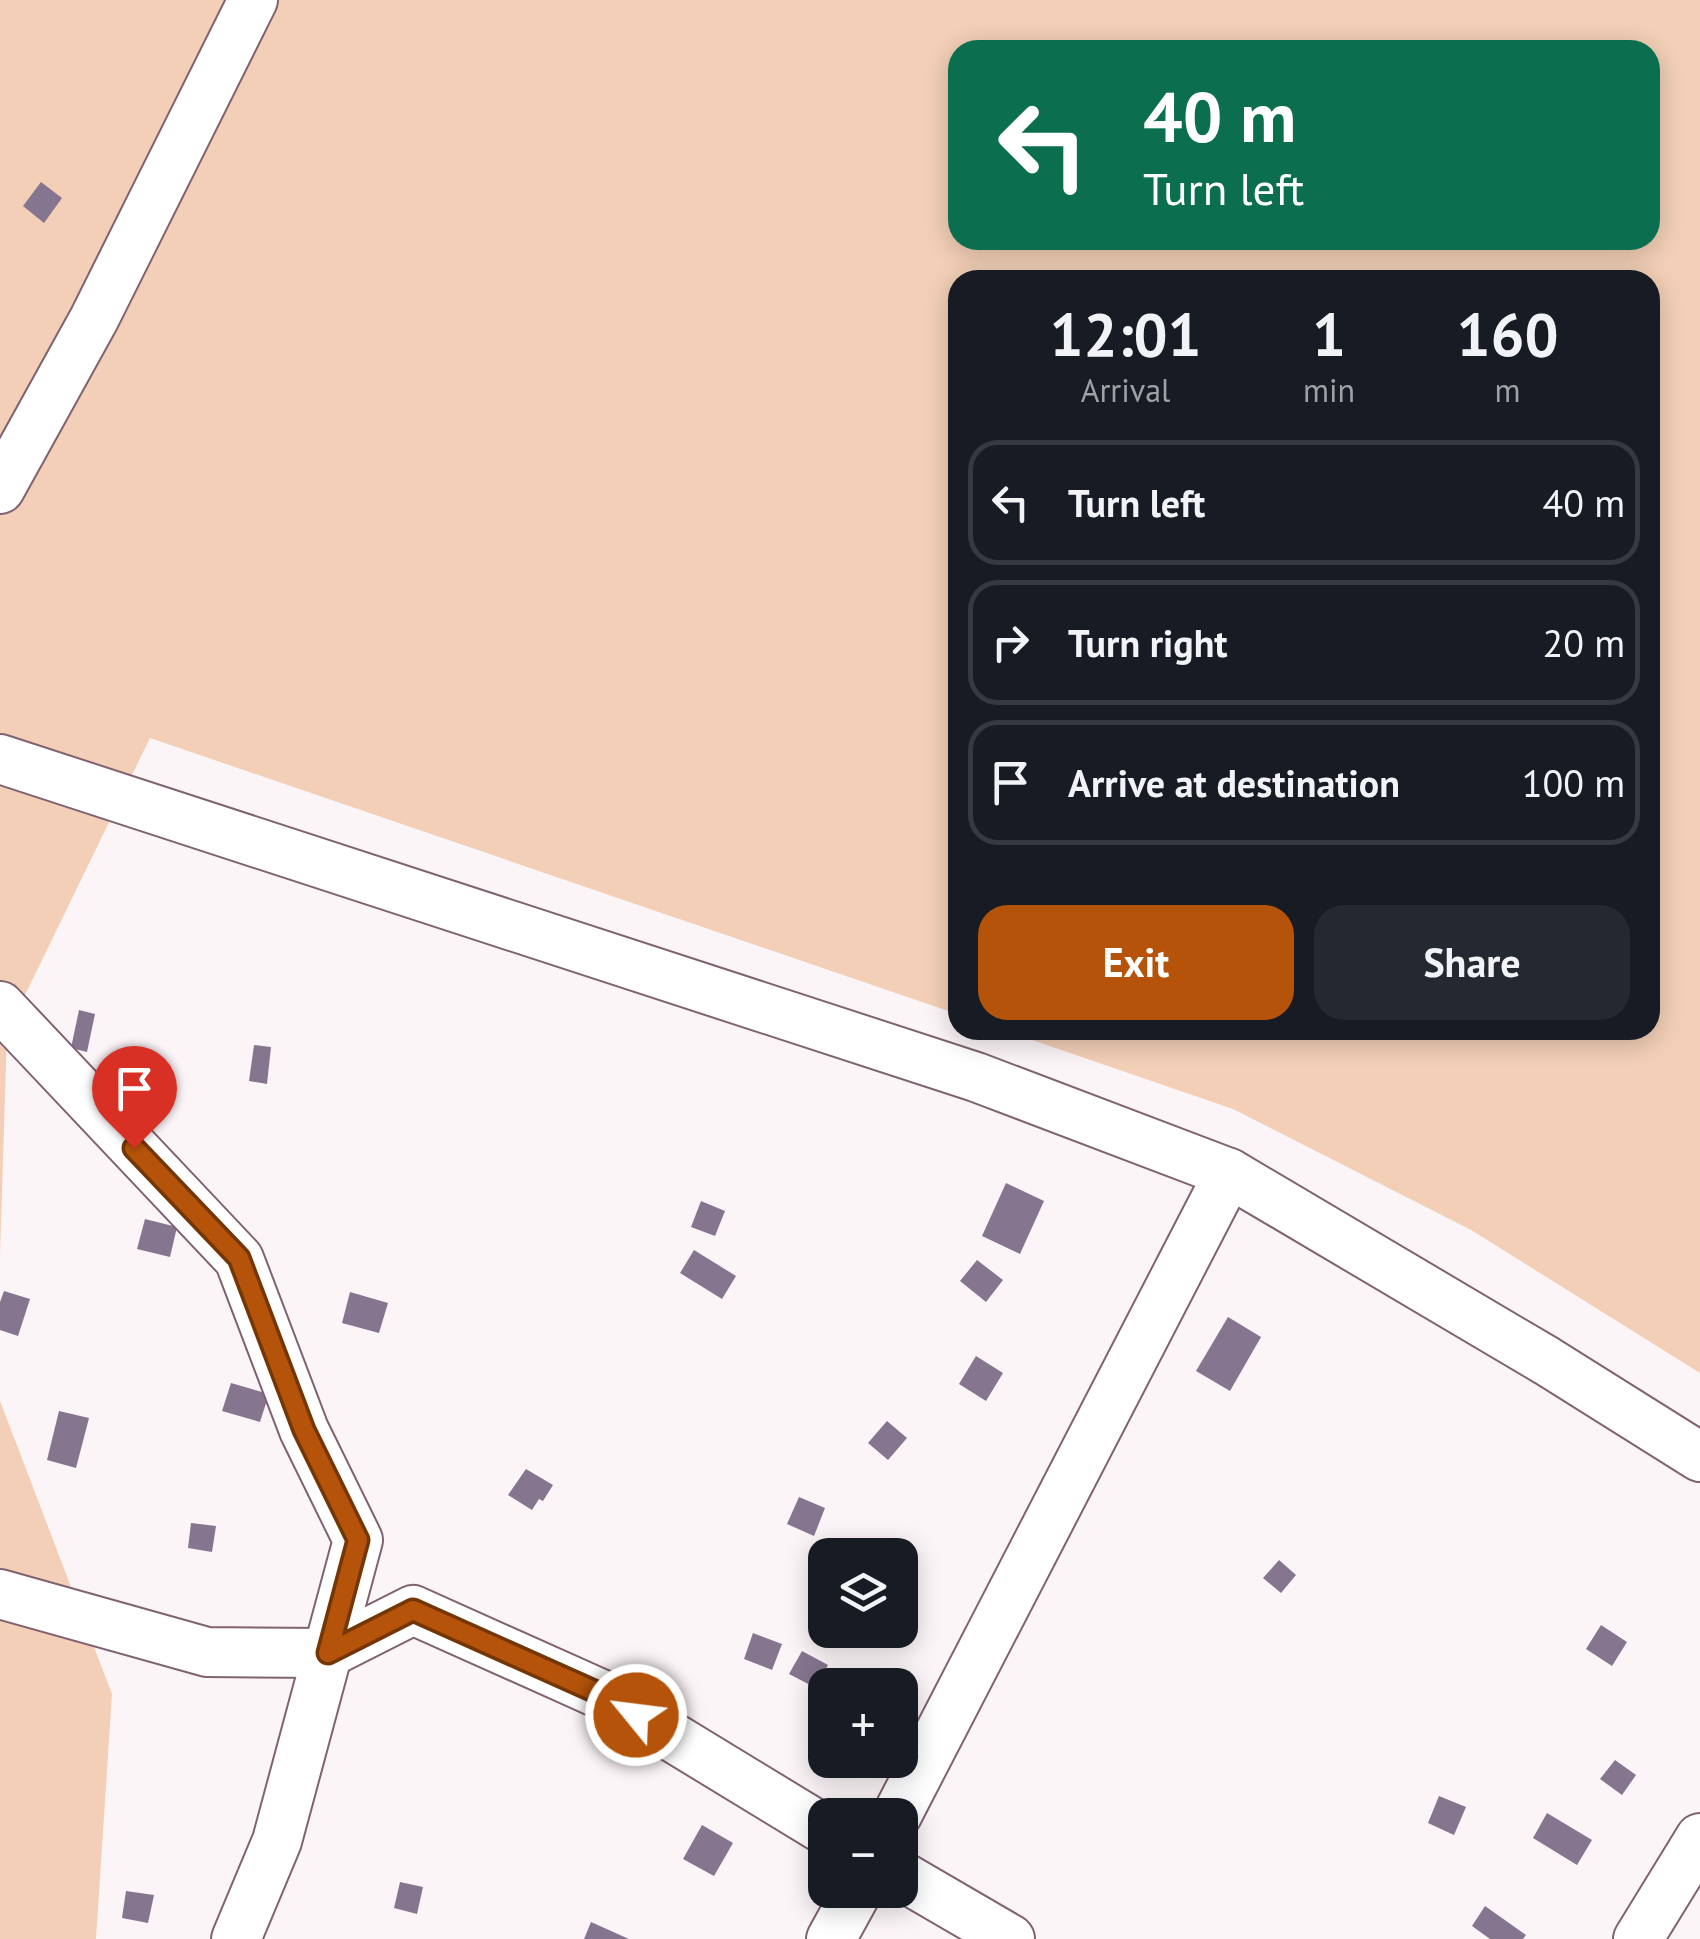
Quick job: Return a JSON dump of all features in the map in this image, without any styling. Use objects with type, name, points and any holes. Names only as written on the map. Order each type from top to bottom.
[{"type":"street","points":[[0,489],[94,319],[253,0]]},
{"type":"street","points":[[0,759],[976,1077],[1229,1173],[1700,1458]]},
{"type":"street","points":[[0,1006],[239,1258],[304,1430],[358,1540],[277,1841],[236,1939]]},
{"type":"street","points":[[907,1798],[1229,1173]]},
{"type":"street","points":[[0,1594],[207,1652],[328,1653],[413,1610],[605,1696],[808,1820]]},
{"type":"street","points":[[1638,1939],[1700,1838]]},
{"type":"street","points":[[918,1885],[1010,1939]]},
{"type":"street","points":[[831,1939],[848,1908]]},
{"type":"shaded area","points":[[0,0],[1700,0],[1700,1373],[1471,1230],[1233,1109],[1032,1040],[1660,1040],[1660,270],[948,270],[948,1011],[150,738],[7,1032],[0,1255]]},
{"type":"shaded area","points":[[0,1401],[112,1694],[96,1939],[0,1939]]},
{"type":"building","points":[[41,182],[62,198],[44,223],[23,206]]},
{"type":"building","points":[[79,1010],[95,1014],[87,1052],[71,1048]]},
{"type":"building","points":[[254,1045],[271,1047],[267,1084],[249,1081]]},
{"type":"building","points":[[1006,1183],[1044,1201],[1020,1254],[982,1236]]},
{"type":"building","points":[[701,1201],[725,1211],[715,1236],[691,1227]]},
{"type":"building","points":[[145,1219],[177,1227],[170,1257],[137,1249]]},
{"type":"building","points":[[694,1250],[736,1276],[722,1299],[680,1273]]},
{"type":"building","points":[[977,1260],[1003,1280],[986,1302],[960,1281]]},
{"type":"building","points":[[4,1291],[30,1299],[18,1336],[0,1330]]},
{"type":"building","points":[[350,1292],[388,1303],[379,1333],[342,1323]]},
{"type":"building","points":[[1228,1317],[1261,1337],[1230,1391],[1196,1371]]},
{"type":"building","points":[[976,1356],[1003,1373],[986,1401],[959,1384]]},
{"type":"building","points":[[231,1383],[269,1394],[260,1422],[222,1411]]},
{"type":"building","points":[[59,1411],[89,1418],[76,1468],[47,1460]]},
{"type":"building","points":[[887,1421],[907,1438],[888,1460],[868,1443]]},
{"type":"building","points":[[526,1469],[553,1485],[532,1510],[508,1495]]},
{"type":"building","points":[[799,1497],[825,1508],[814,1536],[787,1524]]},
{"type":"building","points":[[191,1523],[216,1526],[212,1552],[188,1548]]},
{"type":"building","points":[[1279,1560],[1296,1575],[1281,1593],[1263,1578]]},
{"type":"building","points":[[1601,1625],[1627,1642],[1612,1666],[1586,1649]]},
{"type":"building","points":[[753,1633],[782,1644],[772,1670],[744,1659]]},
{"type":"building","points":[[802,1651],[828,1665],[808,1668],[808,1684],[789,1674]]},
{"type":"building","points":[[1615,1760],[1636,1775],[1622,1795],[1600,1779]]},
{"type":"building","points":[[1439,1796],[1466,1807],[1454,1835],[1428,1823]]},
{"type":"building","points":[[1547,1813],[1592,1840],[1577,1865],[1533,1838]]},
{"type":"building","points":[[702,1825],[733,1843],[714,1876],[683,1859]]},
{"type":"building","points":[[400,1882],[423,1887],[417,1914],[394,1908]]},
{"type":"building","points":[[126,1891],[154,1895],[148,1923],[122,1918]]},
{"type":"building","points":[[1485,1906],[1526,1935],[1523,1939],[1490,1939],[1472,1926]]},
{"type":"building","points":[[591,1922],[629,1939],[584,1939]]},
{"type":"route","points":[[134,1148],[239,1258],[304,1430],[358,1540],[328,1653],[413,1610],[605,1696],[636,1715]]}]
